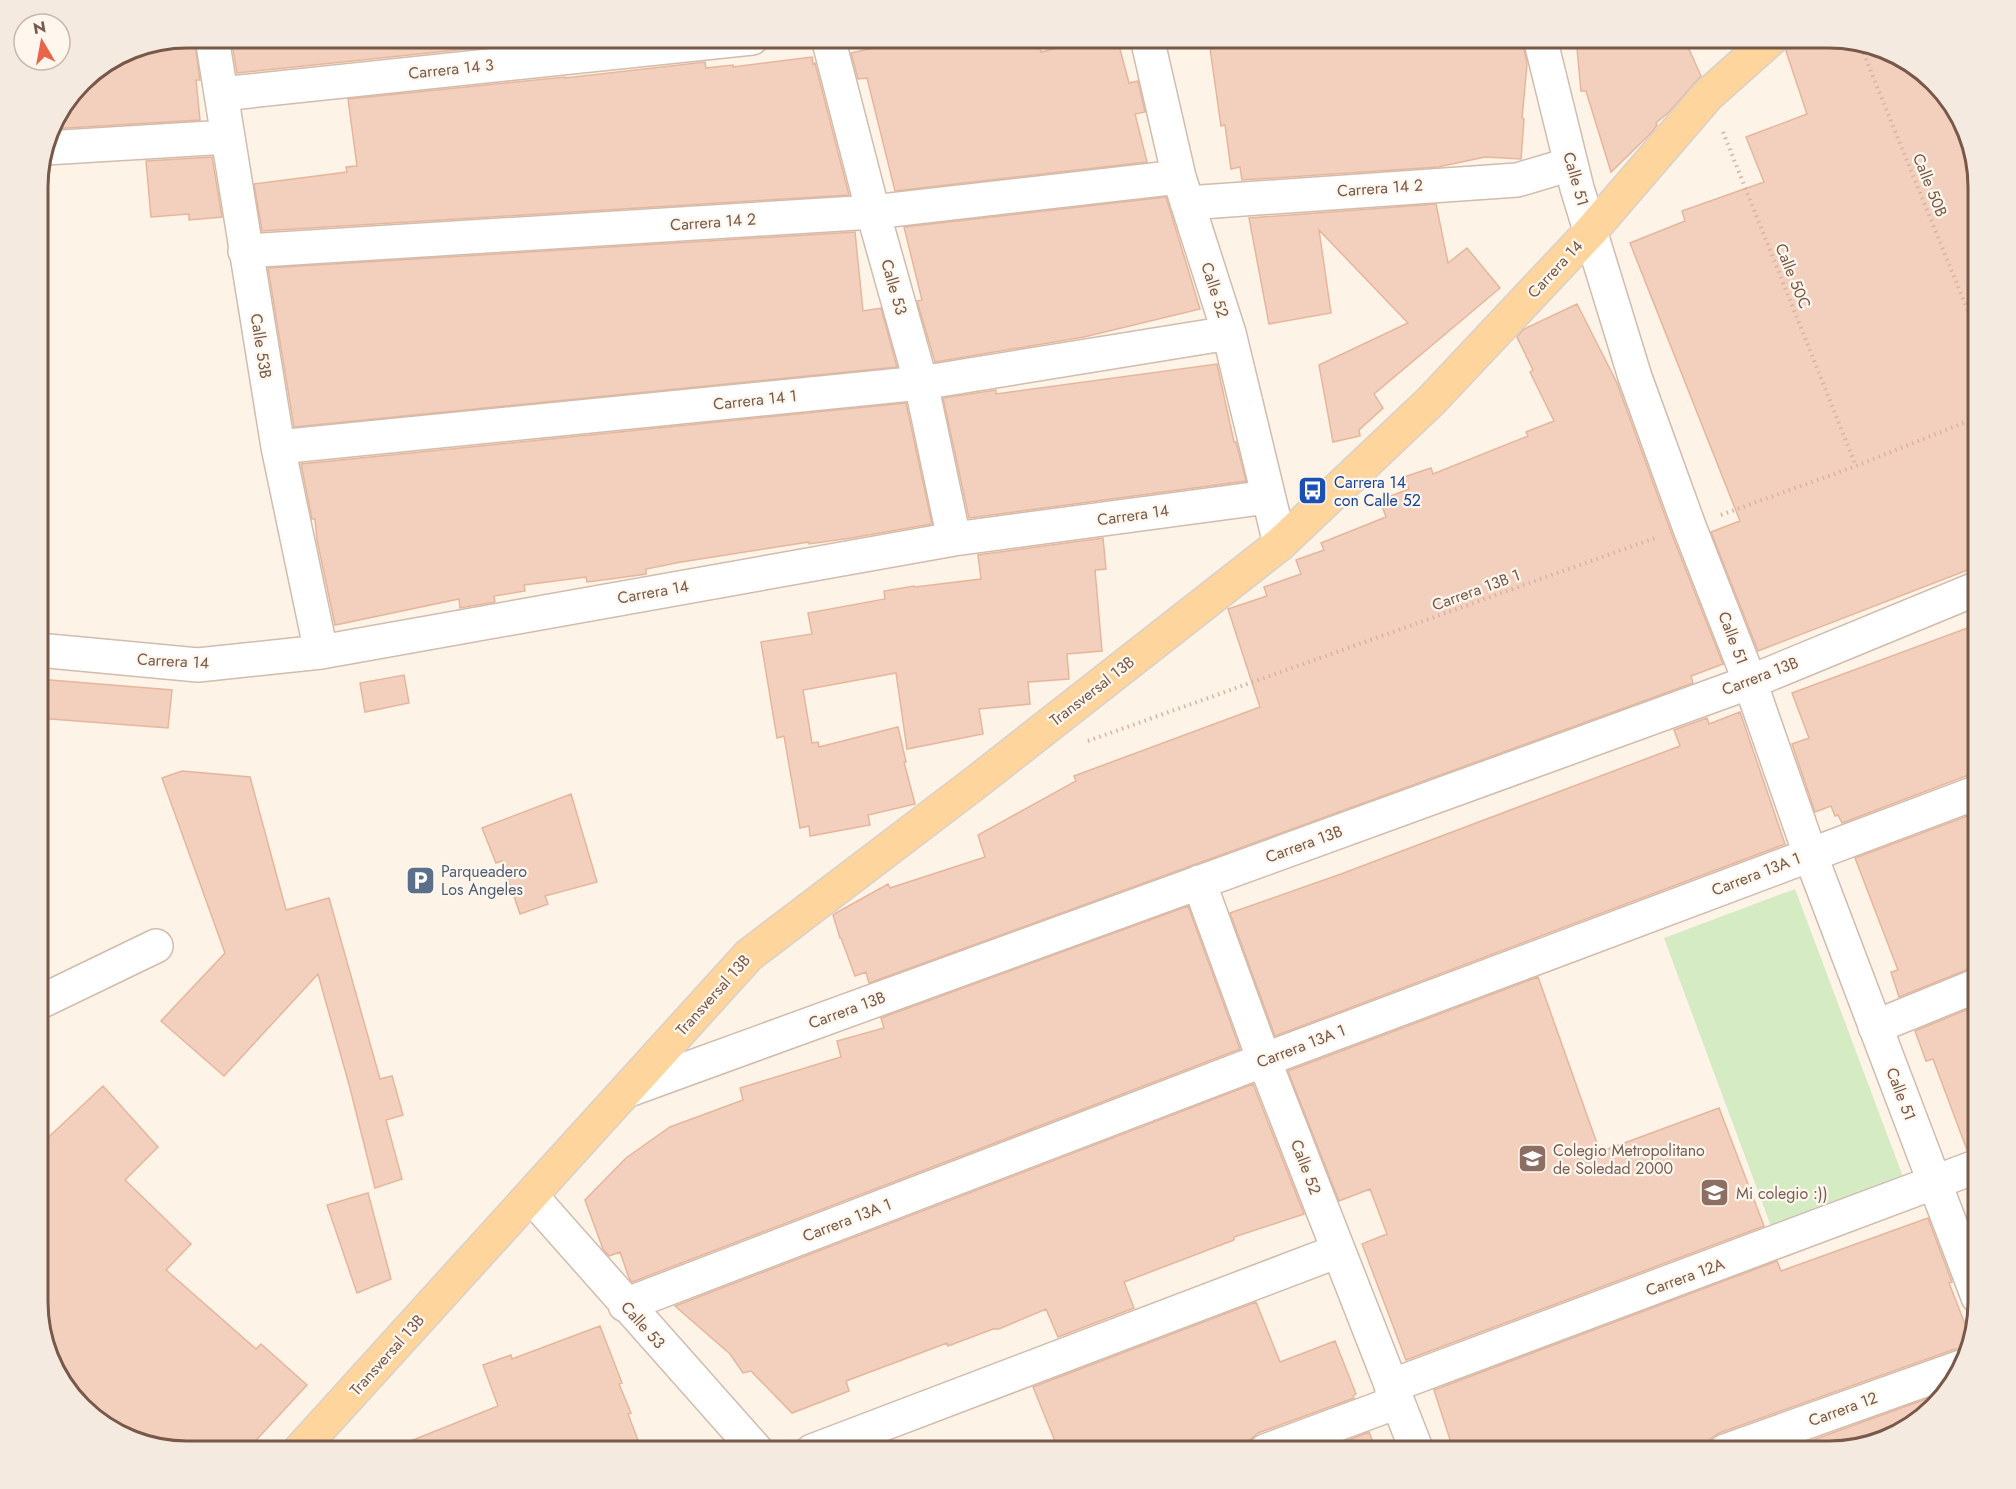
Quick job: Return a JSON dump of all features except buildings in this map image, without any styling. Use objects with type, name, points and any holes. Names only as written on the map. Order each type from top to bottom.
[{"type":"main road","name":"Carrera 14","points":[[1280,544],[1431,401],[1591,231],[1708,96],[1761,48]]},
{"type":"main road","name":"Transversal 13B","points":[[309,1441],[749,955],[979,780],[1280,544]]},
{"type":"street","name":"Calle 53B","points":[[214,48],[278,447],[321,652]]},
{"type":"street","name":"Carrera 14 3","points":[[221,94],[657,48]]},
{"type":"street","name":"Calle 53","points":[[831,48],[921,383],[954,538]]},
{"type":"street","name":"Calle 52","points":[[1149,48],[1183,190],[1229,333],[1280,544]]},
{"type":"street","name":"Calle 51","points":[[1542,48],[1571,164],[1635,376],[1689,526],[1750,681],[1810,854],[1968,1270]]},
{"type":"street","points":[[54,148],[227,137]]},
{"type":"street","name":"Carrera 14 2","points":[[245,251],[873,212],[1183,190],[1516,180],[1571,164]]},
{"type":"street","name":"Carrera 14 1","points":[[278,447],[921,383],[1229,333]]},
{"type":"street","name":"Carrera 14","points":[[48,651],[198,665],[321,652],[954,538],[1268,497]]},
{"type":"street","name":"Carrera 13B","points":[[626,1091],[1750,681],[1968,592]]},
{"type":"street","name":"Carrera 13A 1","points":[[626,1305],[1264,1060],[1968,796]]},
{"type":"street","name":"Calle 52","points":[[1199,882],[1264,1060],[1413,1441]]},
{"type":"street","points":[[48,998],[156,946]]},
{"type":"street","points":[[1875,1027],[1968,989]]},
{"type":"street","name":"Carrera 12A","points":[[1289,1441],[1394,1394],[1968,1170]]},
{"type":"street","name":"Calle 53","points":[[531,1196],[739,1441]]},
{"type":"street","points":[[841,1441],[1338,1251]]},
{"type":"street","name":"Carrera 12","points":[[1756,1441],[1949,1371]]},
{"type":"path","name":"Calle 50B","points":[[1863,53],[1968,311]]},
{"type":"path","name":"Calle 50C","points":[[1708,96],[1856,466]]},
{"type":"path","name":"Carrera 13B 1","points":[[1081,743],[1856,466],[1968,421]]},
{"type":"green space","points":[[1795,889],[1906,1185],[1775,1237],[1664,938]]},
{"type":"place","name":"Carrera 14 con Calle 52","points":[[1313,491]]},
{"type":"place","name":"Parqueadero Los Angeles","points":[[420,880]]},
{"type":"place","name":"Colegio Metropolitano de Soledad 2000","points":[[1532,1159]]},
{"type":"place","name":"Mi colegio :))","points":[[1715,1193]]}]
